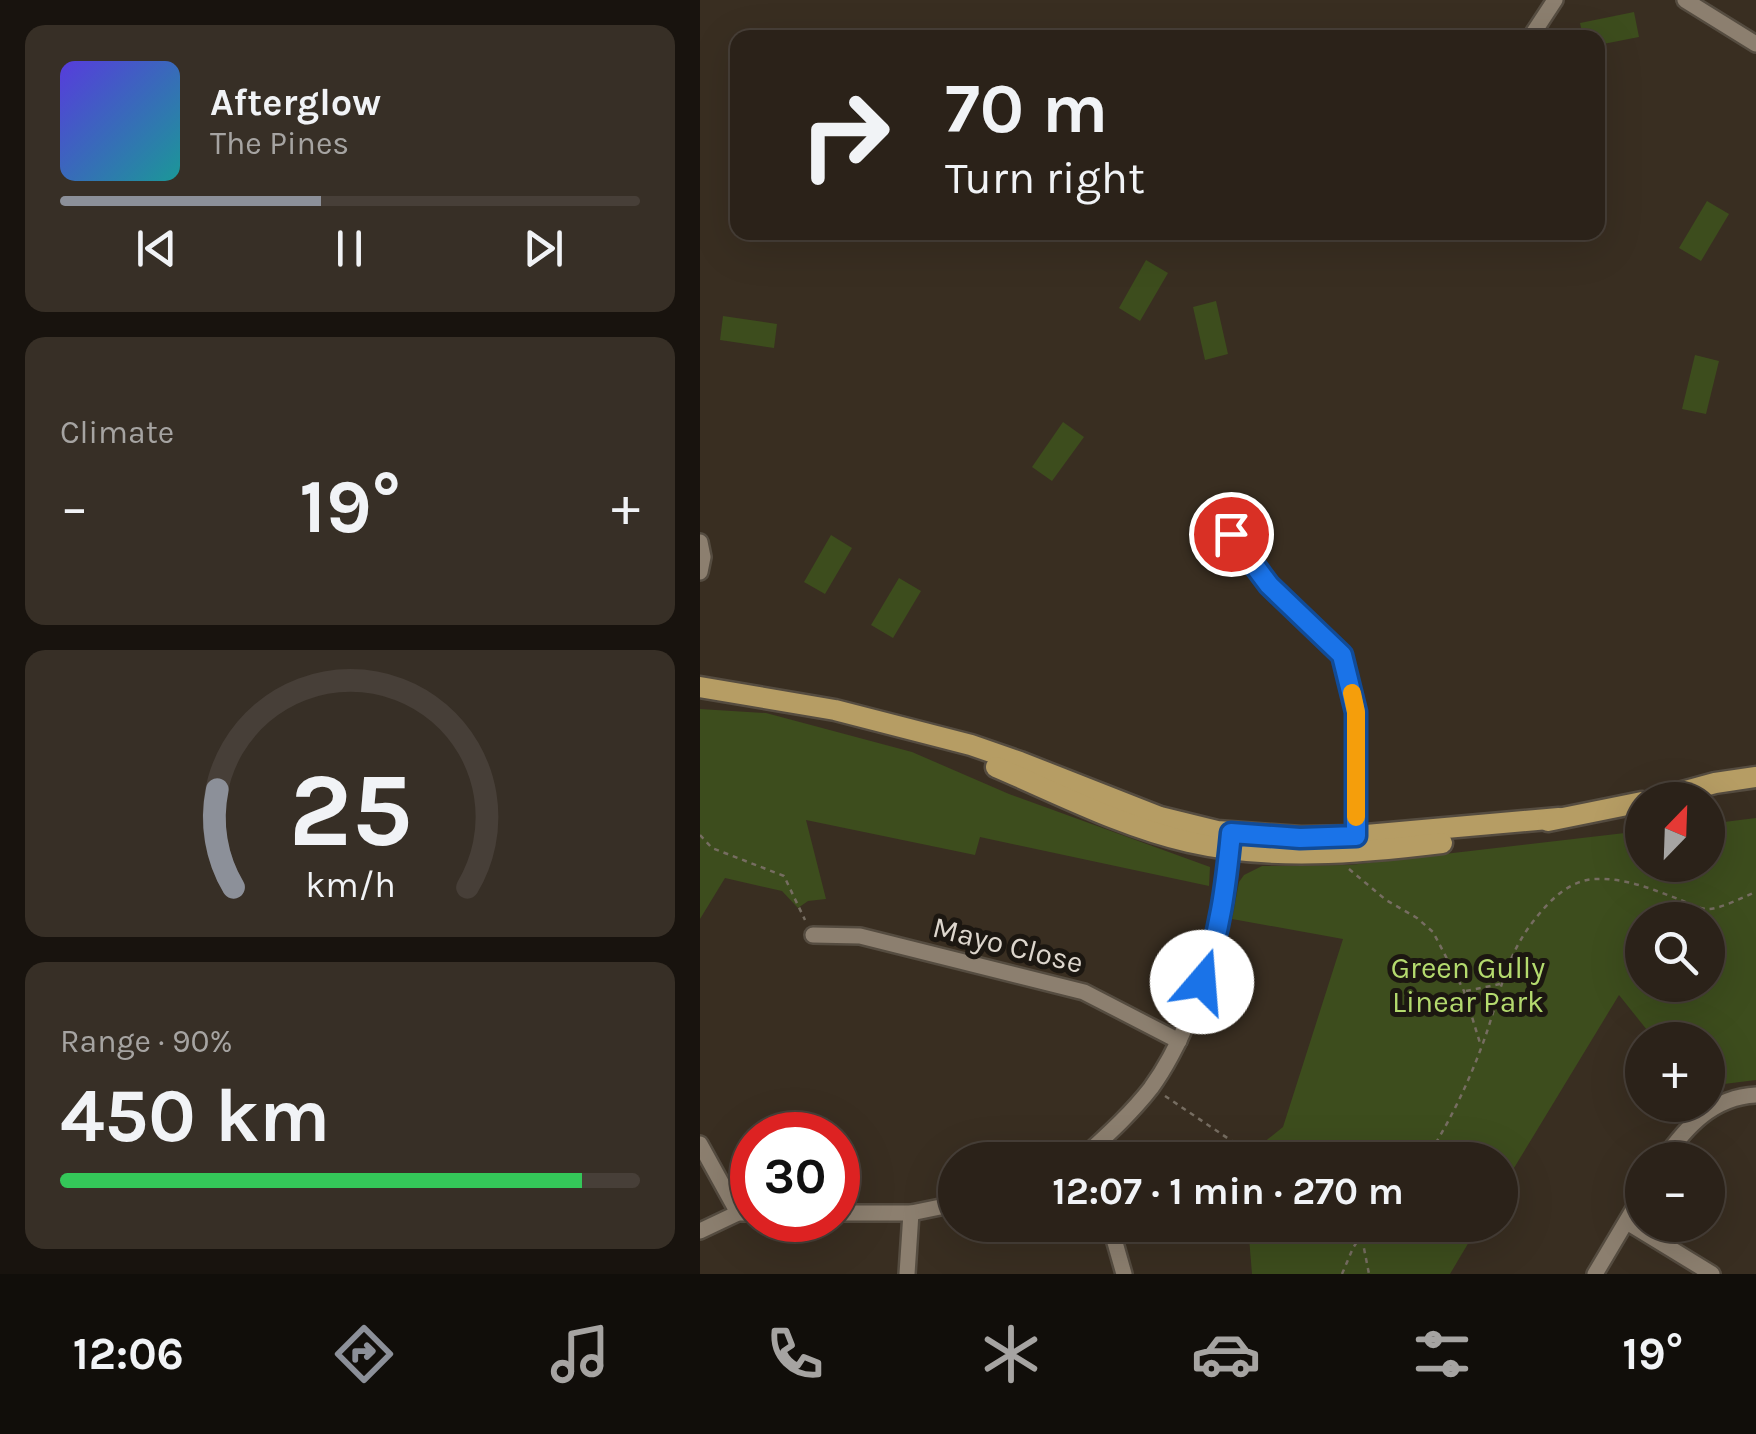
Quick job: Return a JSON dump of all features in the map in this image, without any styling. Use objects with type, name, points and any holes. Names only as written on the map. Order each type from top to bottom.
[{"type":"main road","points":[[700,686],[835,710],[922,733],[1133,824],[1189,842],[1230,841],[1262,852],[1352,851],[1445,843],[1625,805]]},
{"type":"main road","points":[[700,697],[754,696]]},
{"type":"main road","points":[[1723,782],[1756,777]]},
{"type":"main road","points":[[1725,794],[1756,791]]},
{"type":"street","points":[[1535,30],[1554,0]]},
{"type":"street","points":[[1685,0],[1756,44]]},
{"type":"street","points":[[1212,509],[1269,585],[1342,655],[1356,712],[1352,851]]},
{"type":"street","points":[[700,542],[700,572]]},
{"type":"street","points":[[1100,1142],[1152,1087],[1179,1041],[1213,952],[1230,841]]},
{"type":"street","name":"Mayo Close","points":[[813,935],[860,936],[1084,992],[1179,1041]]},
{"type":"street","points":[[1678,1142],[1699,1116],[1723,1103],[1756,1095]]},
{"type":"street","points":[[700,1144],[730,1189]]},
{"type":"street","points":[[860,1213],[938,1207]]},
{"type":"street","points":[[907,1274],[911,1212]]},
{"type":"street","points":[[700,1231],[730,1219]]},
{"type":"street","points":[[1594,1274],[1625,1225]]},
{"type":"street","points":[[1115,1242],[1124,1274]]},
{"type":"street","points":[[1660,1242],[1712,1274]]},
{"type":"path","points":[[700,835],[712,848],[784,876],[813,935]]},
{"type":"path","points":[[1352,851],[1386,900],[1433,932],[1464,991],[1482,1048]]},
{"type":"path","points":[[1435,1142],[1482,1048],[1511,957],[1528,926],[1556,896],[1578,882],[1604,878],[1626,881],[1707,910],[1756,892]]},
{"type":"path","points":[[1464,991],[1500,984]]},
{"type":"path","points":[[1152,1087],[1233,1142]]},
{"type":"path","points":[[1342,1274],[1357,1242]]},
{"type":"path","points":[[1363,1242],[1370,1274]]},
{"type":"green space","points":[[1634,12],[1639,37],[1605,44],[1605,30],[1582,30],[1580,23]]},
{"type":"green space","points":[[1707,201],[1729,214],[1701,261],[1679,248]]},
{"type":"green space","points":[[1146,260],[1168,273],[1140,321],[1119,308]]},
{"type":"green space","points":[[1216,301],[1228,354],[1205,360],[1193,307]]},
{"type":"green space","points":[[723,316],[777,324],[774,348],[720,340]]},
{"type":"green space","points":[[1695,355],[1719,361],[1706,414],[1682,409]]},
{"type":"green space","points":[[1063,422],[1084,437],[1052,481],[1032,467]]},
{"type":"green space","points":[[831,535],[852,548],[825,594],[804,582]]},
{"type":"green space","points":[[899,578],[921,591],[893,638],[871,625]]},
{"type":"green space","points":[[700,709],[766,713],[912,752],[1009,794],[1210,867],[1209,886],[980,837],[975,855],[806,820],[826,899],[808,901],[798,908],[782,891],[725,878],[700,919]]},
{"type":"green space","name":"Green Gully Linear Park","points":[[1756,818],[1756,1080],[1725,1084],[1725,1022],[1641,1022],[1619,995],[1518,1161],[1518,1142],[1264,1142],[1283,1127],[1343,939],[1232,919],[1239,882],[1262,866],[1350,865],[1625,833],[1625,882],[1725,882],[1725,822]]},
{"type":"green space","points":[[1249,1242],[1469,1242],[1450,1274],[1252,1274]]},
{"type":"slow traffic","points":[[1352,693],[1356,712],[1356,817]]},
{"type":"route","points":[[1202,982],[1222,910],[1231,833],[1300,838],[1356,836],[1356,712],[1342,655],[1269,585],[1231,534]]}]
